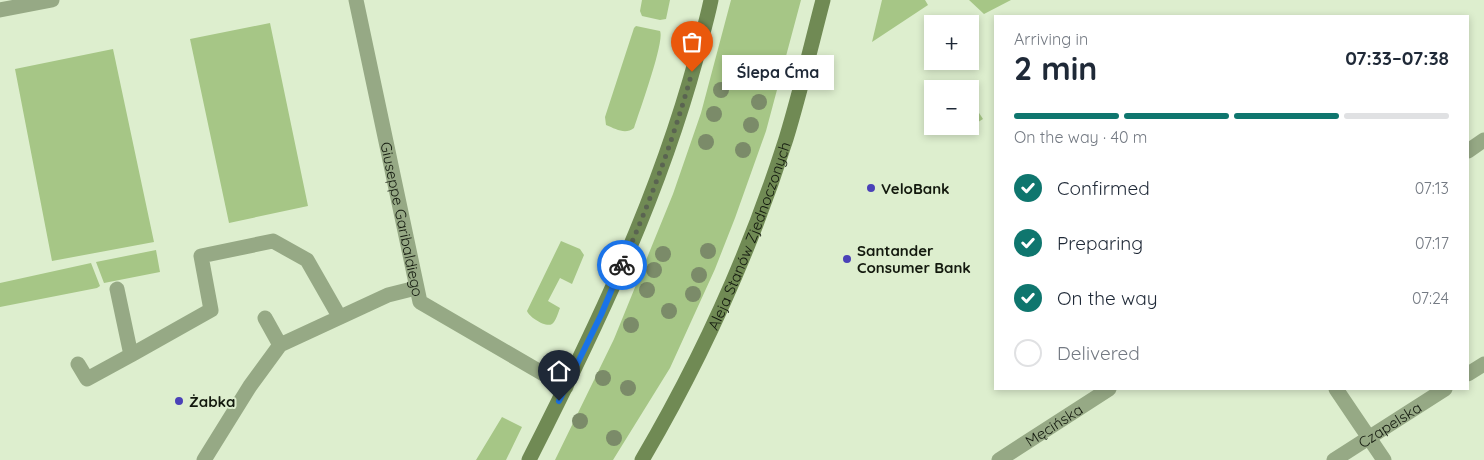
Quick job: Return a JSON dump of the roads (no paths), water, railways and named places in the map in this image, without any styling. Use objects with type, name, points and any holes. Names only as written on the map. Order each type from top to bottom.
[{"type":"main road","points":[[529,460],[601,315],[644,214],[682,108],[711,0]]},
{"type":"main road","name":"Aleja Stanów Zjednoczonych","points":[[642,460],[685,384],[723,307],[748,248],[786,138],[823,0]]},
{"type":"street","points":[[0,10],[52,0]]},
{"type":"street","name":"Giuseppe Garibaldiego","points":[[356,0],[420,302],[566,386]]},
{"type":"street","points":[[1469,150],[1484,140]]},
{"type":"street","points":[[78,364],[87,380],[210,310],[201,256],[273,241],[307,260],[339,316]]},
{"type":"street","points":[[204,460],[250,386],[280,345],[339,316],[388,295],[416,288]]},
{"type":"street","points":[[116,289],[131,355]]},
{"type":"street","points":[[265,318],[280,345]]},
{"type":"street","points":[[1469,373],[1484,364]]},
{"type":"street","name":"Męcińska","points":[[998,460],[1107,390]]},
{"type":"street","points":[[1337,390],[1384,460]]},
{"type":"street","name":"Czapelska","points":[[1334,460],[1443,390]]},
{"type":"place","name":"Ślepa Ćma","points":[[692,72]]},
{"type":"place","name":"VeloBank","points":[[871,188]]},
{"type":"place","name":"Santander Consumer Bank","points":[[847,259]]},
{"type":"place","name":"Żabka","points":[[179,401]]}]
